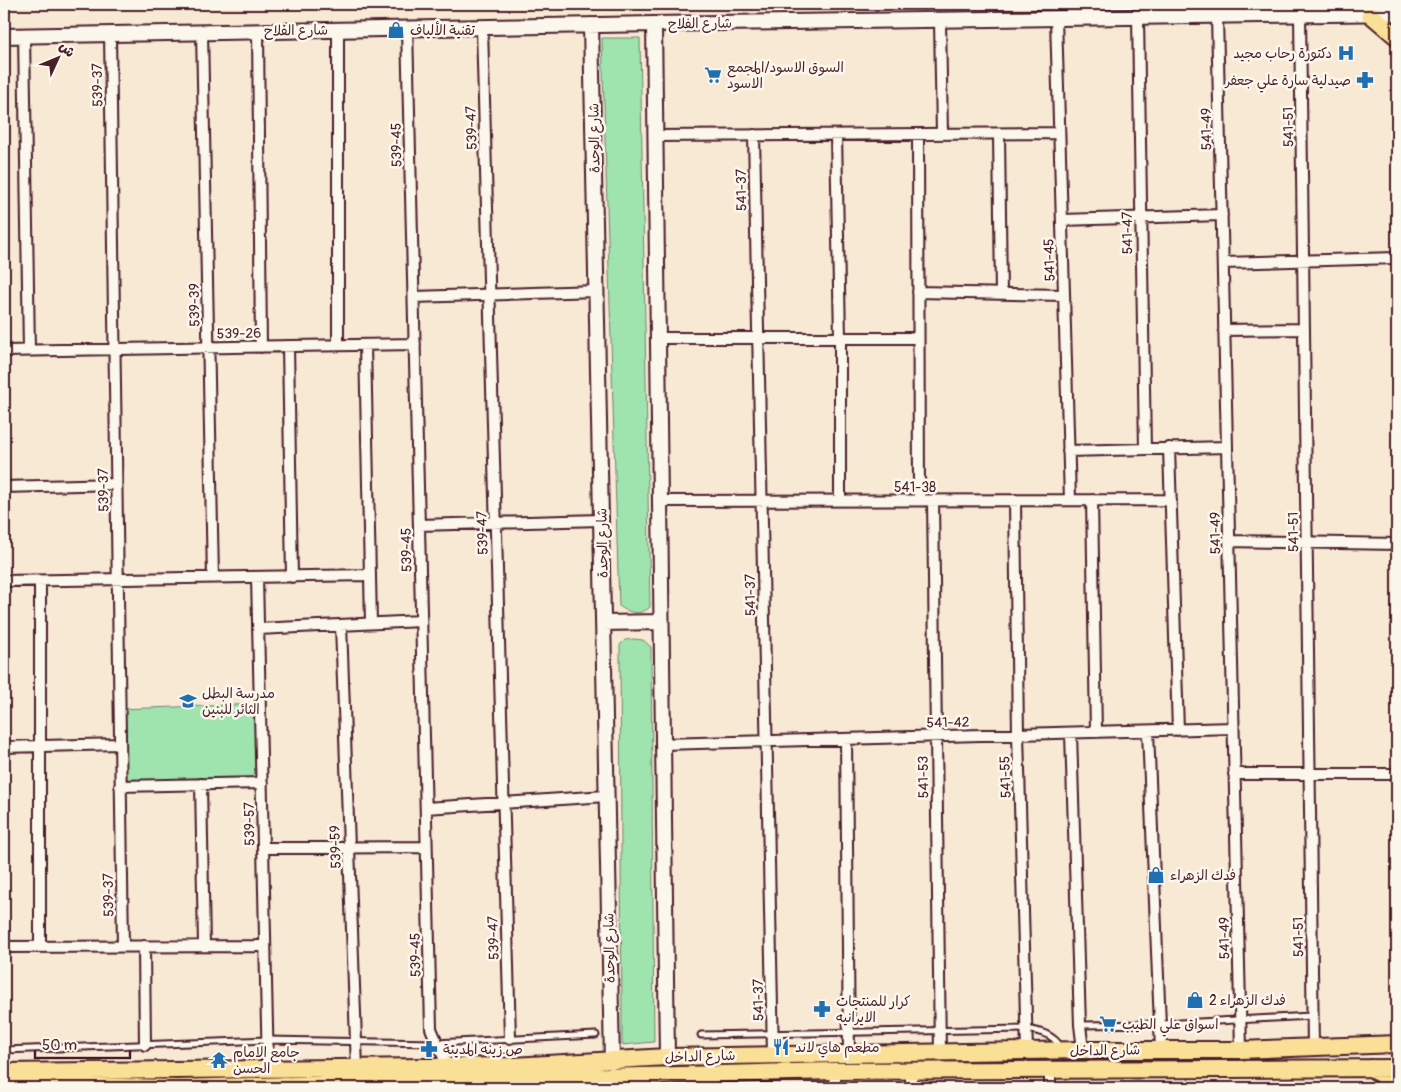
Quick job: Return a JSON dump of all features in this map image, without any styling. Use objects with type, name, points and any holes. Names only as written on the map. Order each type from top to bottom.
[{"type":"main road","points":[[1370,14],[1397,37]]},
{"type":"main road","points":[[1390,1045],[1397,1031]]},
{"type":"main road","name":"شارع الداخل","points":[[4,1072],[357,1069],[444,1079],[667,1057],[1083,1050],[1240,1050],[1390,1045]]},
{"type":"main road","points":[[1371,1068],[1397,1086]]},
{"type":"main road","name":"شارع الداخل","points":[[4,1085],[178,1088],[444,1079],[615,1083],[671,1082],[835,1071],[1397,1068]]},
{"type":"street","name":"شارع الفلاح","points":[[4,36],[1397,13]]},
{"type":"street","name":"541-51","points":[[1300,15],[1313,1048]]},
{"type":"street","name":"541-49","points":[[1217,16],[1240,1050]]},
{"type":"street","name":"541-47","points":[[1138,17],[1145,449]]},
{"type":"street","name":"541-45","points":[[1056,18],[1070,500]]},
{"type":"street","points":[[940,21],[942,134]]},
{"type":"street","points":[[654,24],[667,1057]]},
{"type":"street","name":"شارع الوحدة","points":[[591,25],[612,1062]]},
{"type":"street","name":"539-47","points":[[482,27],[510,1038]]},
{"type":"street","name":"539-45","points":[[407,28],[430,1028],[434,1043],[442,1049],[444,1079]]},
{"type":"street","points":[[338,29],[338,345]]},
{"type":"street","points":[[258,31],[261,346]]},
{"type":"street","name":"539-39","points":[[202,32],[212,578]]},
{"type":"street","name":"539-37","points":[[110,34],[123,947]]},
{"type":"street","points":[[24,36],[29,350]]},
{"type":"street","points":[[655,136],[1059,133]]},
{"type":"street","points":[[918,134],[919,500]]},
{"type":"street","points":[[999,134],[1001,294]]},
{"type":"street","name":"541-37","points":[[754,135],[773,1054]]},
{"type":"street","points":[[836,135],[840,338],[840,500]]},
{"type":"street","points":[[1062,220],[1222,214]]},
{"type":"street","points":[[1223,263],[1397,258]]},
{"type":"street","points":[[414,297],[597,291]]},
{"type":"street","points":[[918,292],[1064,294]]},
{"type":"street","points":[[1224,330],[1304,329]]},
{"type":"street","points":[[658,338],[918,338]]},
{"type":"street","name":"539-26","points":[[4,351],[415,344]]},
{"type":"street","points":[[365,345],[371,623]]},
{"type":"street","points":[[288,346],[292,577]]},
{"type":"street","points":[[1068,451],[1227,447]]},
{"type":"street","points":[[1169,448],[1178,730]]},
{"type":"street","points":[[4,487],[116,484]]},
{"type":"street","name":"541-53","points":[[933,500],[940,1053]]},
{"type":"street","name":"541-55","points":[[1015,500],[1018,734],[1027,1052]]},
{"type":"street","points":[[1092,500],[1096,732]]},
{"type":"street","name":"541-38","points":[[660,501],[1171,500]]},
{"type":"street","points":[[419,525],[601,520]]},
{"type":"street","points":[[1229,541],[1397,544]]},
{"type":"street","points":[[4,581],[370,576]]},
{"type":"street","name":"539-57","points":[[257,577],[268,1070]]},
{"type":"street","points":[[40,581],[40,947]]},
{"type":"street","points":[[258,629],[421,621]]},
{"type":"street","points":[[603,623],[661,622]]},
{"type":"street","name":"539-59","points":[[341,625],[357,1069]]},
{"type":"street","name":"541-42","points":[[663,744],[1233,728]]},
{"type":"street","points":[[1148,731],[1162,1050]]},
{"type":"street","points":[[1071,733],[1080,1025],[1083,1050]]},
{"type":"street","points":[[846,739],[850,1054]]},
{"type":"street","points":[[4,747],[120,744]]},
{"type":"street","points":[[1234,774],[1397,774]]},
{"type":"street","points":[[120,786],[262,783]]},
{"type":"street","points":[[201,784],[204,946]]},
{"type":"street","points":[[426,808],[606,796]]},
{"type":"street","points":[[263,848],[426,847]]},
{"type":"street","points":[[144,946],[146,1045]]},
{"type":"street","points":[[4,947],[265,946]]},
{"type":"street","points":[[1050,1069],[1050,1088]]},
{"type":"street","points":[[835,1071],[835,1088]]},
{"type":"street","points":[[911,1071],[911,1088]]},
{"type":"lane","points":[[1080,1025],[1240,1021],[1313,1016]]},
{"type":"lane","points":[[701,1035],[1027,1028],[1045,1032],[1054,1037],[1063,1051]]},
{"type":"lane","points":[[4,1050],[267,1040],[434,1043],[596,1035]]},
{"type":"green space","points":[[602,38],[640,38],[650,607],[642,612],[631,612],[619,606]]},
{"type":"green space","points":[[625,640],[643,640],[651,647],[654,1042],[622,1045],[620,645]]},
{"type":"green space","points":[[262,704],[262,783],[120,786],[119,709]]},
{"type":"place","name":"تقنية الألياف","points":[[396,30]]},
{"type":"place","name":"دكتورة رحاب مجيد","points":[[1346,53]]},
{"type":"place","name":"السوق الاسود/المجمع الاسود","points":[[713,75]]},
{"type":"place","name":"صيدلية سارة علي جعفر","points":[[1365,80]]},
{"type":"place","name":"مدرسة البطل الثائر للبنين","points":[[188,701]]},
{"type":"place","name":"فدك الزهراء","points":[[1156,875]]},
{"type":"place","name":"فدك الزهراء 2","points":[[1195,1000]]},
{"type":"place","name":"كرار للمنتجات الايرانيه","points":[[822,1009]]},
{"type":"place","name":"اسواق علي الطيب","points":[[1108,1024]]},
{"type":"place","name":"مطعم هاي لاند","points":[[781,1047]]},
{"type":"place","name":"ص.زينه المدينة","points":[[429,1049]]},
{"type":"place","name":"جامع الامام الحسن","points":[[219,1060]]}]
